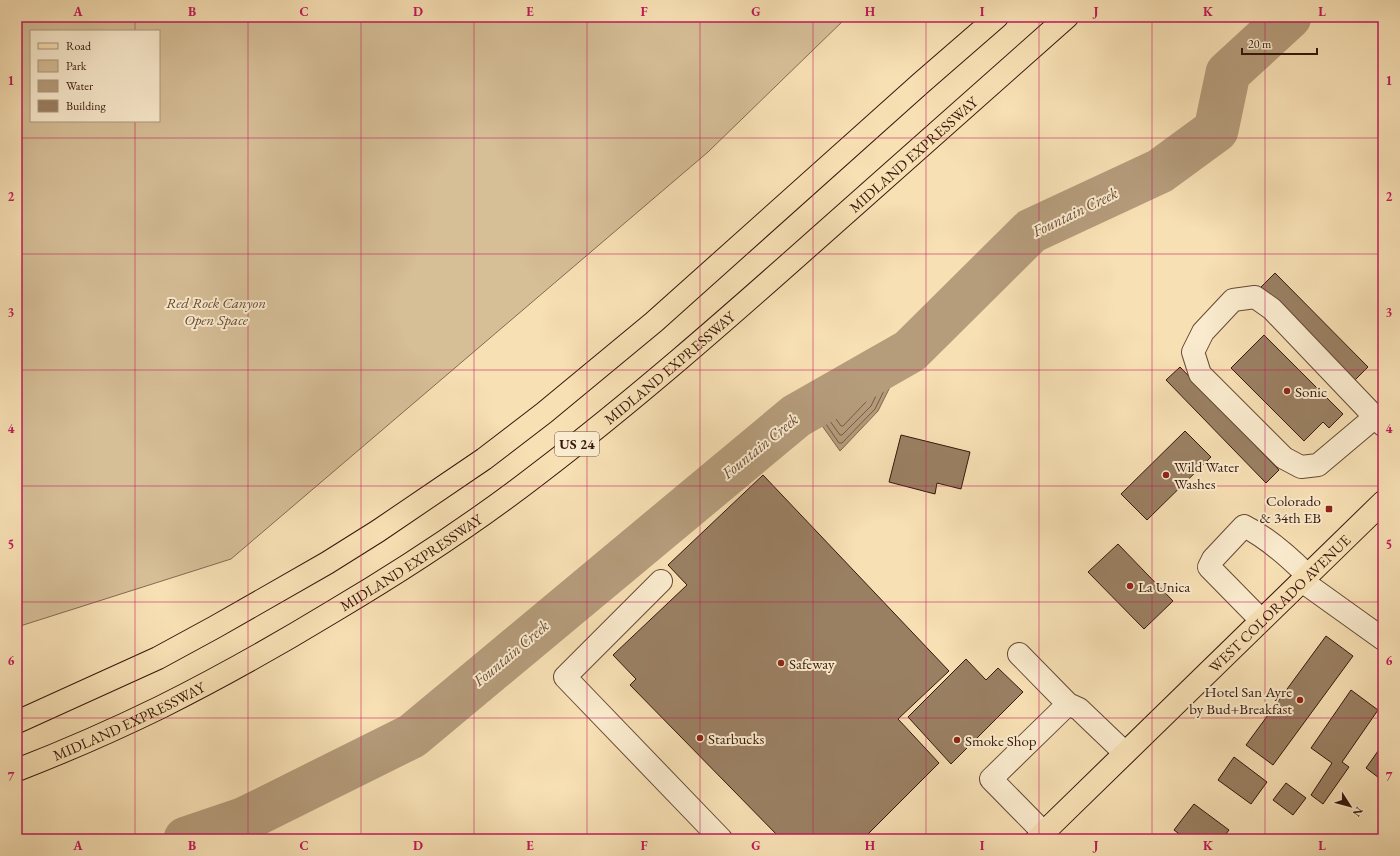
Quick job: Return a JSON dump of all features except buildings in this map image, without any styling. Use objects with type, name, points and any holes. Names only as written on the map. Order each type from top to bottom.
[{"type":"main road","name":"US 24","points":[[17,722],[158,658],[249,608],[327,563],[378,531],[484,459],[544,414],[654,322],[997,17]]},
{"type":"main road","name":"MIDLAND EXPRESSWAY","points":[[17,770],[99,736],[161,707],[256,657],[398,573],[480,516],[537,475],[682,358],[1067,17]]},
{"type":"main road","name":"WEST COLORADO AVENUE","points":[[1041,836],[1383,502]]},
{"type":"street","points":[[1255,297],[1272,308],[1379,421],[1318,465],[1302,467],[1284,458],[1200,374],[1193,352],[1203,332],[1233,300],[1255,297]]},
{"type":"street","points":[[1262,620],[1209,567],[1213,559],[1244,526],[1260,534],[1285,554],[1305,578],[1383,639]]},
{"type":"street","points":[[661,581],[564,677],[722,839]]},
{"type":"street","points":[[1019,654],[1068,704],[1079,709],[1125,753]]},
{"type":"street","points":[[1041,836],[991,779],[1068,704]]},
{"type":"green space","name":"Red Rock Canyon Open Space","points":[[17,17],[847,17],[708,152],[231,559],[17,627]]},
{"type":"water","points":[[892,350],[902,363],[878,411],[840,451],[801,396],[848,364]]},
{"type":"waterway","name":"Fountain Creek","points":[[186,839],[245,819],[412,736],[796,416],[910,351],[1031,231],[1160,171],[1216,130],[1228,73],[1289,17]]},
{"type":"place","name":"Sonic","points":[[1287,391]]},
{"type":"place","name":"Wild Water Washes","points":[[1166,475]]},
{"type":"place","name":"Colorado & 34th EB","points":[[1329,509]]},
{"type":"place","name":"La Unica","points":[[1130,586]]},
{"type":"place","name":"Safeway","points":[[781,663]]},
{"type":"place","name":"Hotel San Ayre by Bud+Breakfast","points":[[1300,700]]},
{"type":"place","name":"Starbucks","points":[[700,738]]},
{"type":"place","name":"Smoke Shop","points":[[957,740]]}]
